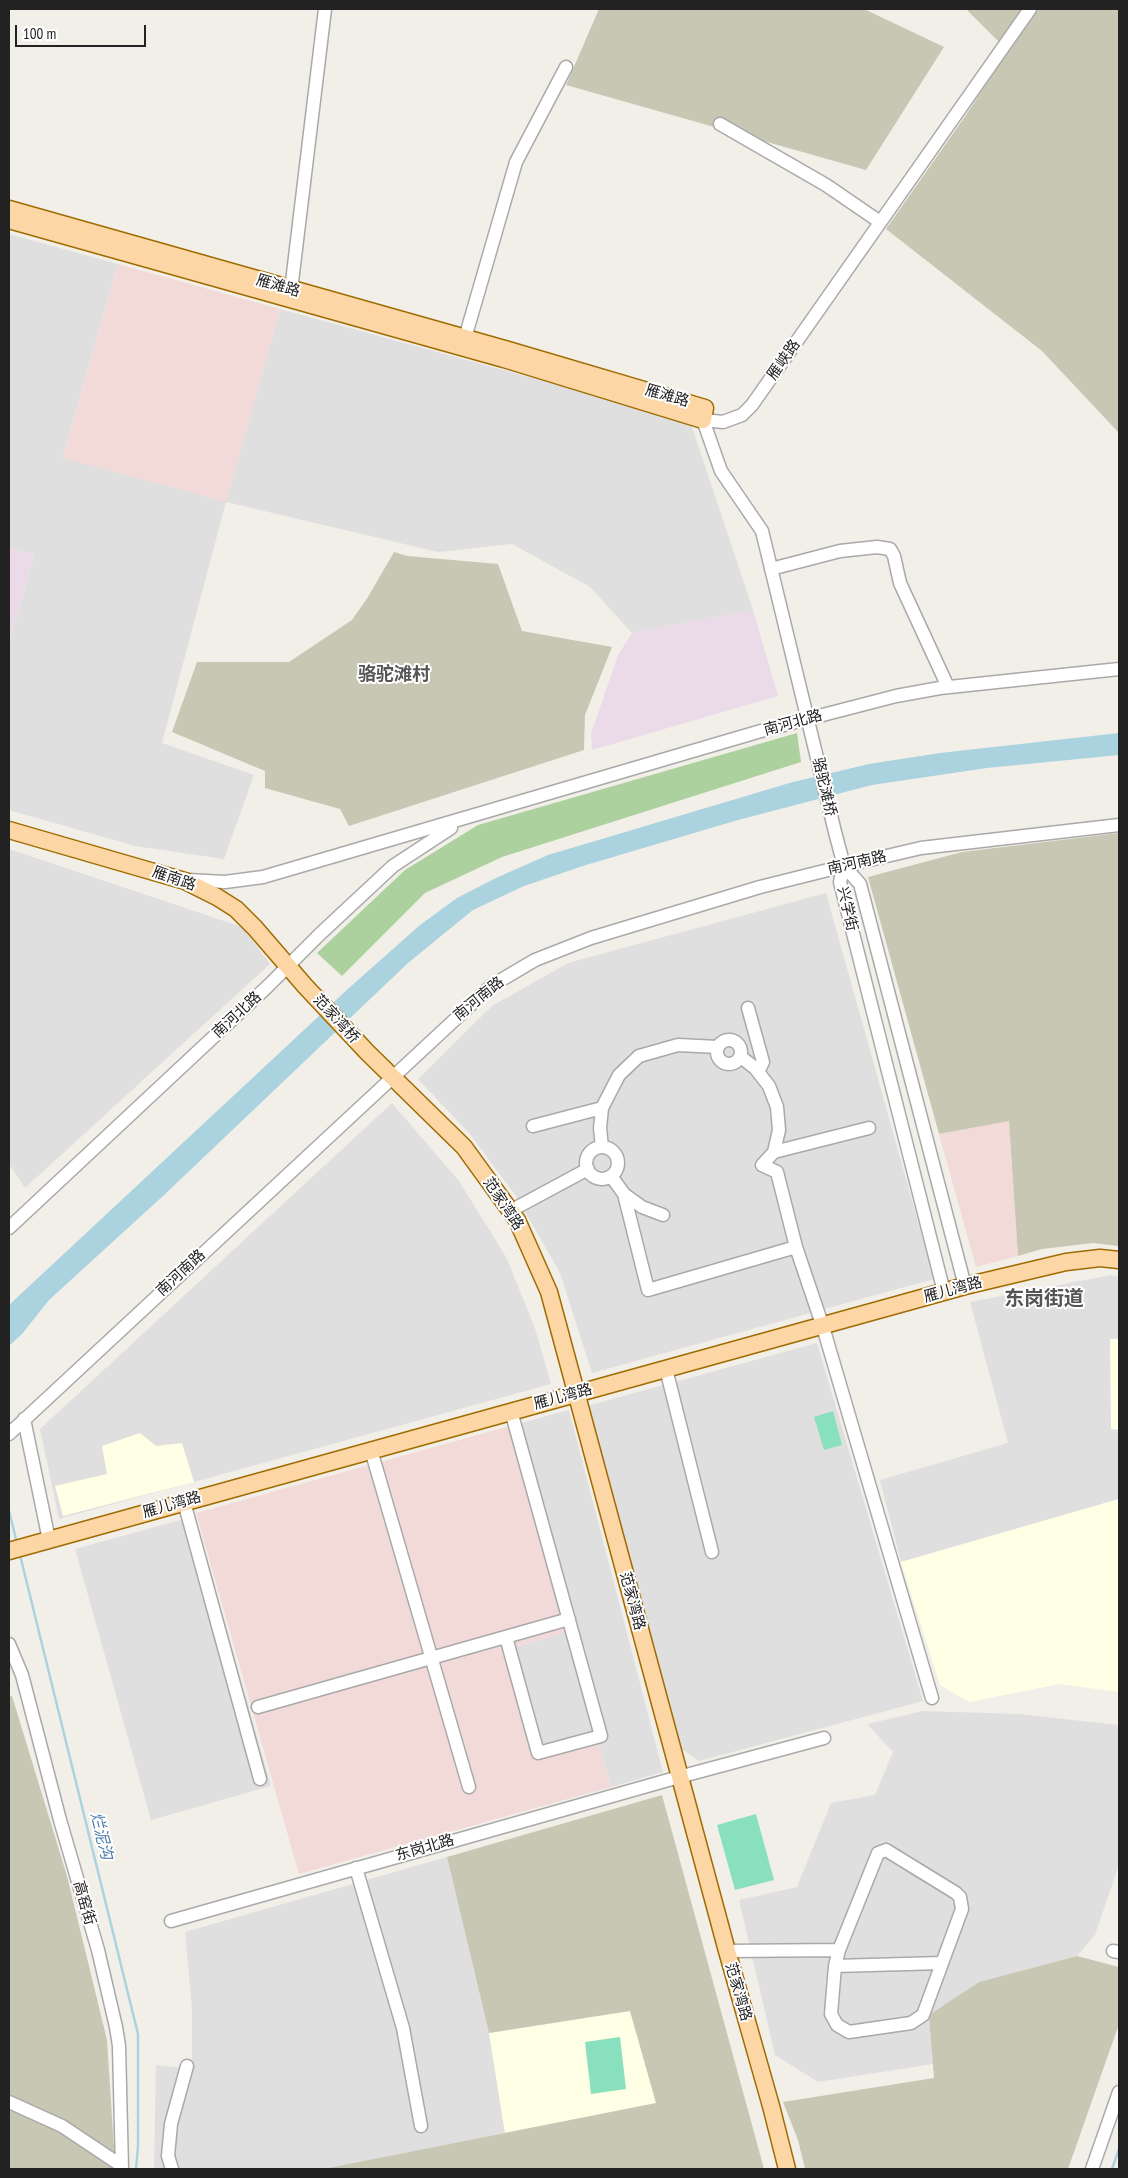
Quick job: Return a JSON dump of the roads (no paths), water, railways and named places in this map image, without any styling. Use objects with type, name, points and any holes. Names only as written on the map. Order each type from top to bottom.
[{"type":"main road","name":"雁滩路","points":[[9,210],[466,338],[705,408],[703,420],[504,360],[9,220]]},
{"type":"main road","name":"雁南路","points":[[9,830],[175,878],[199,887],[236,909],[305,986]]},
{"type":"main road","name":"范家湾桥","points":[[305,986],[392,1078]]},
{"type":"main road","name":"范家湾路","points":[[392,1078],[464,1147],[510,1210],[517,1220],[548,1292],[787,2169]]},
{"type":"main road","name":"雁儿湾路","points":[[9,1551],[965,1286],[1066,1262],[1100,1258],[1119,1260]]},
{"type":"street","points":[[291,290],[325,9]]},
{"type":"street","name":"雁峡路","points":[[703,420],[723,422],[742,415],[752,405],[1030,9]]},
{"type":"street","points":[[466,338],[516,162],[566,67]]},
{"type":"street","points":[[720,124],[826,185],[880,222]]},
{"type":"street","points":[[703,420],[722,471],[762,531],[806,719]]},
{"type":"street","points":[[771,569],[840,551],[877,548],[890,549],[894,556],[900,583],[948,687]]},
{"type":"street","name":"南河北路","points":[[175,878],[225,882],[263,877],[474,816],[546,793],[806,719],[896,696],[948,687],[1119,669]]},
{"type":"street","name":"骆驼滩桥","points":[[806,719],[844,866]]},
{"type":"street","name":"南河北路","points":[[9,1228],[288,966],[318,934],[393,866],[447,830],[474,816]]},
{"type":"street","name":"南河南路","points":[[9,1434],[491,986],[535,960],[591,938],[760,887],[921,848],[1119,825]]},
{"type":"street","name":"兴学街","points":[[844,866],[860,884],[965,1286]]},
{"type":"street","name":"兴学街","points":[[844,866],[840,882],[944,1292]]},
{"type":"street","points":[[748,1008],[763,1062],[758,1072]]},
{"type":"street","points":[[741,1057],[732,1064],[724,1063],[717,1054],[718,1047],[723,1041],[735,1040],[740,1046],[741,1057],[758,1072],[769,1086],[777,1107],[779,1130],[774,1152],[762,1165],[776,1172],[796,1248],[823,1326],[932,1698]]},
{"type":"street","points":[[602,1147],[600,1128],[602,1108],[619,1075],[639,1056],[678,1045],[718,1047]]},
{"type":"street","points":[[533,1126],[602,1108]]},
{"type":"street","points":[[774,1152],[869,1128]]},
{"type":"street","points":[[602,1147],[611,1150],[617,1156],[617,1169],[611,1176],[598,1178],[588,1169],[587,1160],[591,1152],[602,1147]]},
{"type":"street","points":[[510,1210],[588,1169]]},
{"type":"street","points":[[611,1176],[624,1194],[642,1207],[663,1216]]},
{"type":"street","points":[[624,1194],[648,1290],[796,1248]]},
{"type":"street","points":[[666,1369],[712,1552]]},
{"type":"street","points":[[506,1637],[538,1753],[601,1736],[511,1411]]},
{"type":"street","points":[[22,1422],[45,1541]]},
{"type":"street","points":[[371,1450],[468,1787]]},
{"type":"street","points":[[184,1502],[260,1780]]},
{"type":"street","points":[[258,1707],[569,1619]]},
{"type":"street","name":"高窑街","points":[[9,1644],[22,1675],[60,1820],[98,1950],[116,2027],[119,2046],[122,2168]]},
{"type":"street","name":"东岗北路","points":[[171,1921],[679,1776],[824,1738]]},
{"type":"street","points":[[886,1850],[960,1897],[962,1909],[927,2009],[917,2020],[911,2023],[856,2032],[849,2032],[837,2025],[831,2014],[835,1966],[839,1950],[878,1853],[886,1850]]},
{"type":"street","points":[[356,1868],[403,2028],[421,2126]]},
{"type":"street","points":[[727,1951],[839,1950]]},
{"type":"street","points":[[835,1966],[942,1963]]},
{"type":"street","points":[[172,2169],[168,2156],[171,2124],[187,2066]]},
{"type":"street","points":[[1092,2169],[1119,2092]]},
{"type":"street","points":[[9,2102],[62,2126],[122,2168]]},
{"type":"water","points":[[1119,733],[1119,755],[987,768],[872,785],[738,820],[586,865],[524,886],[473,910],[408,963],[163,1196],[49,1300],[22,1334],[9,1346],[9,1305],[349,988],[420,925],[457,898],[548,855],[793,782],[869,764],[940,753]]},
{"type":"waterway","name":"烂泥沟","points":[[9,1511],[17,1543]]},
{"type":"waterway","name":"烂泥沟","points":[[20,1555],[138,2034],[138,2146],[136,2169]]},
{"type":"waterway","points":[[1112,2169],[1119,2149]]},
{"type":"district","name":"骆驼滩村","points":[[394,675]]},
{"type":"district","name":"东岗街道","points":[[1044,1299]]}]
